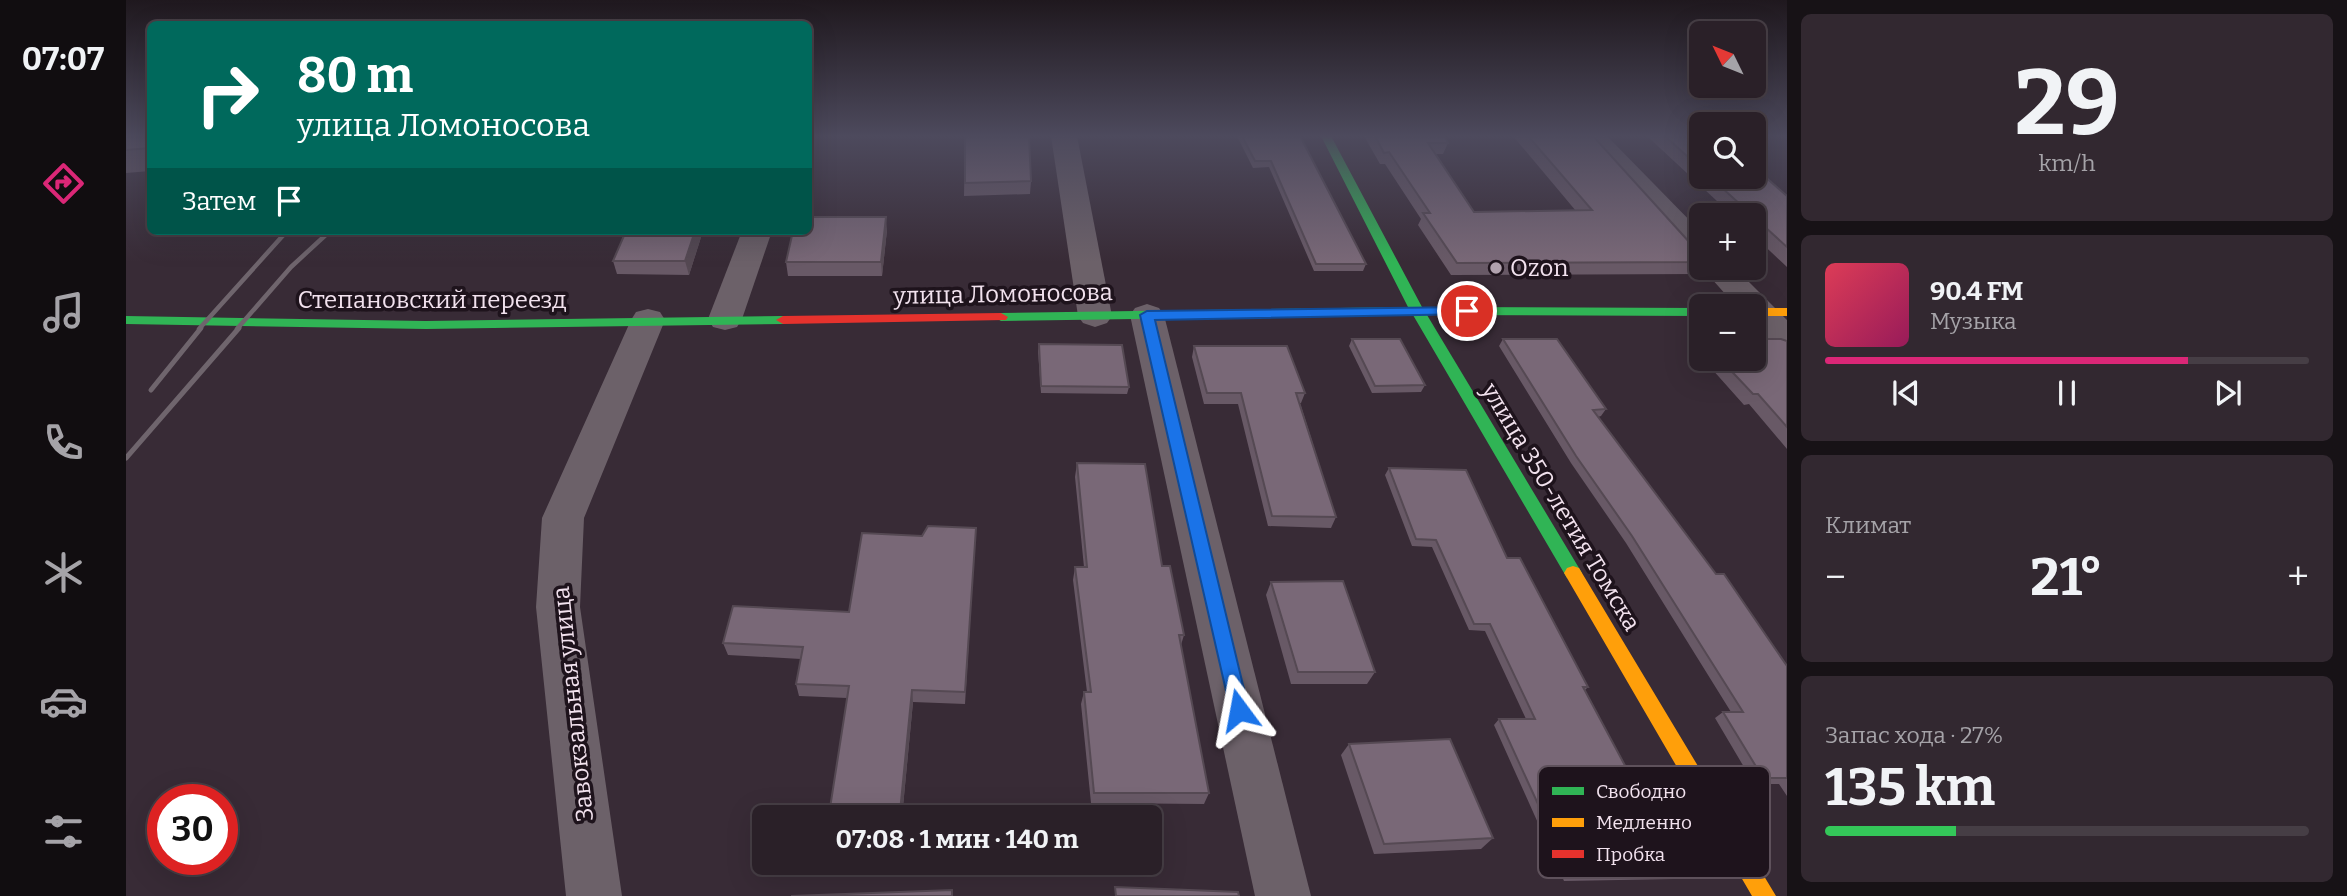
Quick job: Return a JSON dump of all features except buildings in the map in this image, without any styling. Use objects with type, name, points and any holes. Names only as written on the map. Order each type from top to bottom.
[{"type":"street","points":[[1071,178],[1095,316]]},
{"type":"street","name":"улица 350-летия Томска","points":[[1348,178],[1418,311],[1688,766]]},
{"type":"street","points":[[1632,178],[1689,237]]},
{"type":"street","points":[[725,319],[756,235]]},
{"type":"street","points":[[1731,280],[1767,312],[1787,340]]},
{"type":"street","name":"улица Ломоносова","points":[[725,319],[1418,311],[1689,312]]},
{"type":"street","points":[[1147,315],[1283,896]]},
{"type":"street","name":"Степановский переезд","points":[[133,321],[426,326],[725,319]]},
{"type":"street","name":"Завокзальная улица","points":[[594,896],[558,607],[563,518],[648,320]]},
{"type":"street","name":"улица 350-летия Томска","points":[[1754,878],[1765,896]]},
{"type":"railway","points":[[199,329],[283,235]]},
{"type":"railway","points":[[237,329],[291,267],[326,235]]},
{"type":"railway","points":[[151,390],[201,328]]},
{"type":"railway","points":[[126,458],[239,328]]},
{"type":"traffic: fast","points":[[1347,178],[1402,285],[1573,573]]},
{"type":"traffic: fast","points":[[1001,317],[1418,311],[1689,312]]},
{"type":"traffic: fast","points":[[126,320],[426,325],[783,320]]},
{"type":"traffic: slow","points":[[1766,312],[1787,312]]},
{"type":"traffic: slow","points":[[1573,573],[1688,766]]},
{"type":"traffic: slow","points":[[1754,878],[1765,896]]},
{"type":"traffic: jam","points":[[783,320],[1001,317]]},
{"type":"place","name":"Ozon","points":[[1496,268]]},
{"type":"route","points":[[1239,710],[1147,315],[1467,311]]}]
